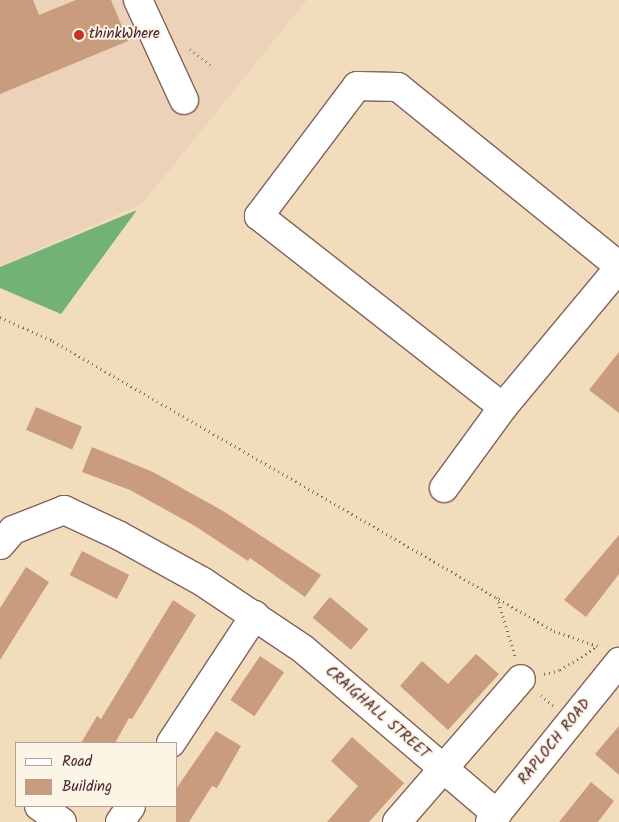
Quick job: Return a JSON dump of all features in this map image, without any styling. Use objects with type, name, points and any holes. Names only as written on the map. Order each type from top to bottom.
[{"type":"street","points":[[138,0],[184,100]]},
{"type":"street","points":[[444,488],[503,407],[617,274],[398,87],[357,86],[259,216],[503,407]]},
{"type":"street","name":"CRAIGHALL STREET","points":[[0,545],[13,530],[64,510],[118,535],[255,615],[302,649],[443,768],[494,818]]},
{"type":"street","points":[[172,742],[255,615]]},
{"type":"street","name":"RAPLOCH ROAD","points":[[494,818],[572,720],[612,656]]},
{"type":"street","points":[[398,822],[521,679]]},
{"type":"street","points":[[40,807],[62,822]]},
{"type":"path","points":[[0,317],[53,341],[554,631],[598,646],[612,656]]},
{"type":"path","points":[[497,597],[521,679],[572,720]]},
{"type":"path","points":[[521,679],[560,670],[598,646]]},
{"type":"shaded area","points":[[0,0],[307,0],[142,204],[0,266]]},
{"type":"green space","points":[[137,210],[61,314],[0,288],[0,267]]},
{"type":"building","points":[[0,0],[33,0],[39,15],[76,0],[111,0],[128,41],[0,94]]},
{"type":"building","points":[[619,352],[619,413],[589,390]]},
{"type":"building","points":[[36,407],[82,427],[72,450],[26,430]]},
{"type":"building","points":[[92,447],[153,472],[223,511],[321,575],[305,597],[250,558],[248,561],[195,526],[130,490],[82,472]]},
{"type":"building","points":[[619,535],[619,574],[586,617],[564,600]]},
{"type":"building","points":[[82,551],[129,575],[117,599],[70,575]]},
{"type":"building","points":[[26,567],[49,582],[0,660],[0,608]]},
{"type":"building","points":[[330,597],[368,629],[351,650],[313,618]]},
{"type":"building","points":[[173,600],[196,615],[132,719],[129,718],[116,742],[82,742],[97,716],[101,719]]},
{"type":"building","points":[[476,654],[499,674],[448,730],[400,686],[422,661],[448,684]]},
{"type":"building","points":[[260,656],[284,672],[254,716],[230,700]]},
{"type":"building","points":[[619,726],[619,775],[595,754]]},
{"type":"building","points":[[216,731],[241,746],[217,788],[212,786],[189,822],[176,822],[178,786]]},
{"type":"building","points":[[352,737],[404,783],[369,822],[327,822],[358,786],[331,761]]},
{"type":"building","points":[[591,782],[614,801],[598,822],[559,822]]},
{"type":"place","name":"thinkWhere","points":[[79,35]]}]
